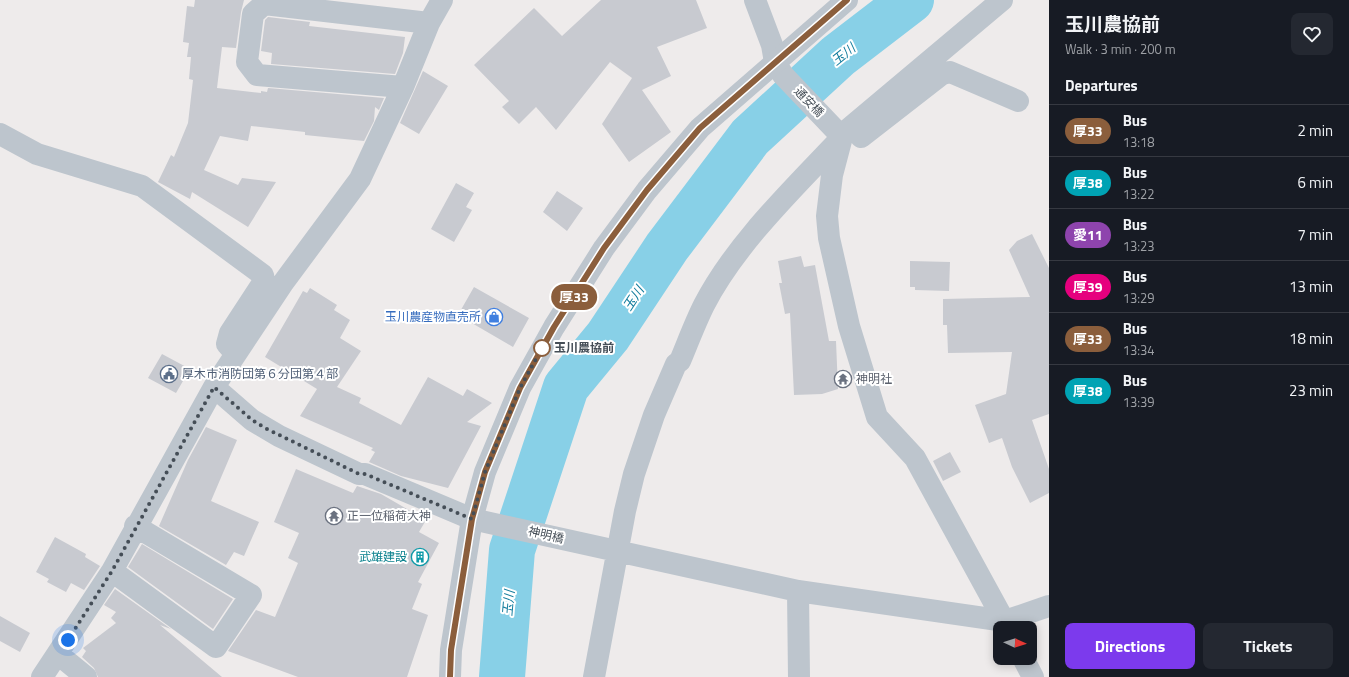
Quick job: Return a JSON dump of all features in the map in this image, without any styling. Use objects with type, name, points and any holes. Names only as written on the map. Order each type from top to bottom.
[{"type":"street","points":[[42,677],[112,571],[135,526],[235,353],[283,283],[360,179],[403,87],[429,23],[442,0]]},
{"type":"street","points":[[755,0],[772,45],[779,69]]},
{"type":"street","points":[[450,677],[451,650],[479,520],[485,472],[520,388],[554,327],[604,248],[647,190],[700,128],[779,69],[847,0]]},
{"type":"street","points":[[594,677],[612,550],[634,474],[654,415],[676,364],[680,361],[705,304],[736,254],[838,133],[845,132],[1002,0]]},
{"type":"street","points":[[403,87],[257,75],[247,62],[253,14],[264,4],[429,23]]},
{"type":"street","name":"通安橋","points":[[779,69],[838,133]]},
{"type":"street","points":[[838,133],[857,141],[942,74],[950,72],[1018,101]]},
{"type":"street","points":[[838,133],[827,216],[829,238],[849,326],[877,417],[915,458],[1004,621]]},
{"type":"street","points":[[0,134],[37,154],[142,186],[263,275],[264,281],[230,333],[227,344],[235,353]]},
{"type":"street","name":"神明橋","points":[[214,387],[252,420],[278,436],[359,474],[365,474],[479,520],[798,591],[993,622]]},
{"type":"street","points":[[112,571],[216,647],[251,595],[135,526]]},
{"type":"street","points":[[798,591],[799,677]]},
{"type":"street","points":[[1013,621],[1049,606]]},
{"type":"street","points":[[58,654],[86,677]]},
{"type":"street","points":[[1027,665],[1033,677]]},
{"type":"building","points":[[195,0],[244,0],[236,48],[222,47],[217,88],[261,93],[261,91],[267,92],[268,88],[384,98],[379,110],[375,107],[374,121],[364,141],[305,135],[305,132],[251,126],[248,141],[220,136],[204,170],[238,185],[242,178],[276,182],[248,227],[192,192],[190,199],[158,182],[171,155],[174,157],[188,123],[193,80],[189,79],[191,57],[187,57],[189,43],[183,42],[187,6],[194,7]]},
{"type":"building","points":[[601,0],[696,0],[707,28],[657,47],[671,76],[642,90],[671,132],[629,162],[602,124],[632,78],[610,62],[556,130],[536,107],[519,124],[502,107],[509,101],[474,65],[534,8],[562,36]]},
{"type":"building","points":[[268,17],[310,22],[309,26],[405,37],[403,53],[395,74],[271,64],[272,53],[261,51],[265,20]]},
{"type":"building","points":[[423,71],[448,86],[419,134],[400,123]]},
{"type":"building","points":[[456,183],[474,193],[466,207],[472,210],[454,242],[431,229]]},
{"type":"building","points":[[557,191],[583,208],[567,231],[543,212]]},
{"type":"building","points":[[1032,234],[1049,268],[1049,414],[1032,420],[1049,469],[1049,493],[1030,503],[1012,467],[1002,438],[989,443],[975,405],[1006,394],[1012,352],[948,353],[947,325],[943,325],[943,299],[1030,297],[1009,250],[1017,241]]},
{"type":"building","points":[[801,256],[804,267],[815,265],[829,341],[836,341],[838,389],[822,394],[794,395],[790,313],[785,314],[779,283],[782,283],[778,261]]},
{"type":"building","points":[[910,261],[950,262],[949,291],[915,290],[915,287],[910,287]]},
{"type":"building","name":"玉川農産物直売所","points":[[474,287],[529,318],[513,347],[458,315]]},
{"type":"building","points":[[310,288],[337,305],[334,310],[350,320],[340,338],[361,351],[337,387],[361,398],[359,403],[401,425],[428,377],[463,396],[467,389],[492,403],[467,422],[481,426],[448,488],[401,476],[369,462],[375,452],[371,450],[373,448],[300,416],[317,389],[265,357],[303,291],[307,293]]},
{"type":"building","name":"厚木市消防団第６分団第４部","points":[[162,354],[190,369],[176,393],[148,378]]},
{"type":"building","points":[[206,427],[237,440],[211,501],[259,522],[244,556],[234,552],[226,565],[159,526],[188,460]]},
{"type":"building","points":[[950,452],[961,472],[943,481],[933,461]]},
{"type":"building","points":[[296,469],[353,493],[357,486],[381,494],[426,520],[419,532],[439,543],[418,582],[422,584],[412,609],[428,615],[407,677],[298,677],[228,651],[256,610],[275,617],[298,563],[288,558],[299,533],[274,522]]},
{"type":"building","points":[[55,537],[86,554],[85,557],[100,566],[84,590],[71,583],[66,592],[47,582],[49,579],[36,572]]},
{"type":"building","points":[[142,544],[233,599],[213,629],[128,567]]},
{"type":"building","points":[[115,589],[171,629],[160,625],[222,677],[98,677],[94,668],[82,657],[86,651],[83,648],[116,623],[111,618],[116,612],[104,605]]},
{"type":"building","points":[[0,616],[30,633],[20,652],[0,641]]},
{"type":"waterway","name":"玉川","points":[[502,677],[512,550],[566,387],[608,336],[667,247],[750,137],[838,56],[911,0]]},
{"type":"bus line","name":"厚33","points":[[450,677],[451,650],[462,576],[472,519],[485,472],[520,388],[554,327],[604,248],[647,190],[700,128],[847,0]]},
{"type":"place","name":"玉川農産物直売所","points":[[494,317]]},
{"type":"place","name":"玉川農協前","points":[[542,348]]},
{"type":"place","name":"厚木市消防団第６分団第４部","points":[[169,374]]},
{"type":"place","name":"神明社","points":[[843,379]]},
{"type":"place","name":"正一位稲荷大神","points":[[334,516]]},
{"type":"place","name":"武雄建設","points":[[420,557]]},
{"type":"route","points":[[68,640],[112,571],[135,526],[214,387],[252,420],[278,436],[359,474],[365,474],[472,519],[485,472],[520,388],[542,348]]}]
